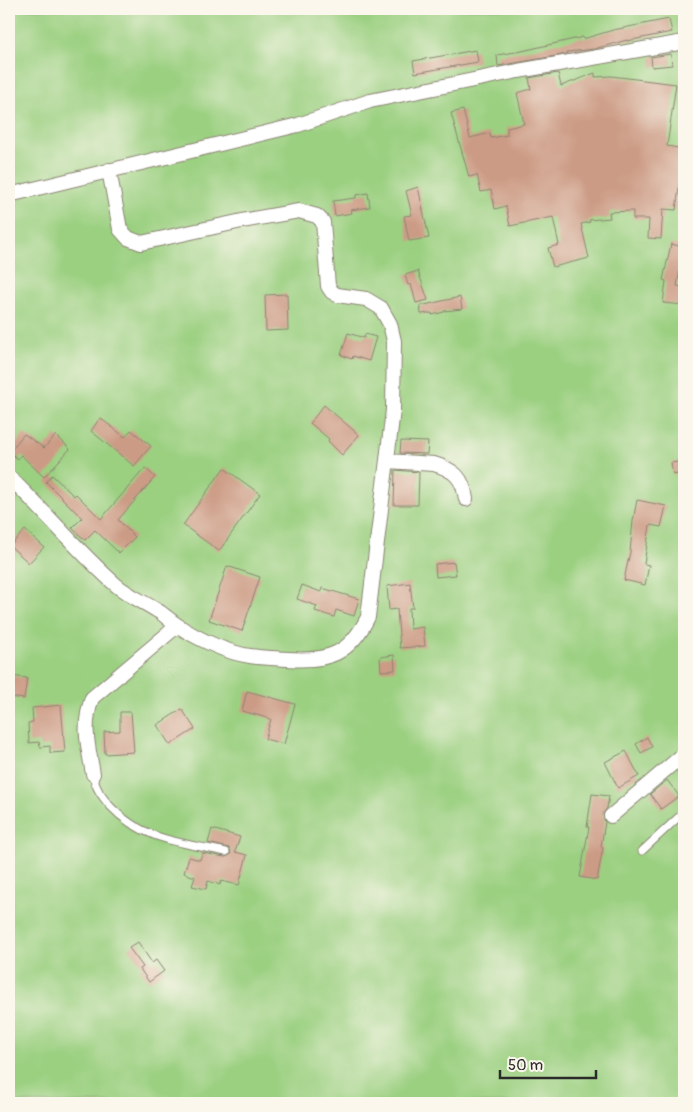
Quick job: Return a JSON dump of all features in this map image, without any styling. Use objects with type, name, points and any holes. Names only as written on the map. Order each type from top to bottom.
[{"type":"street","points":[[9,195],[298,126],[370,101],[518,71],[684,42]]},
{"type":"street","points":[[9,482],[117,586],[178,626],[219,647],[248,656],[298,660],[323,658],[343,650],[362,630],[368,617],[393,410],[394,341],[390,324],[381,308],[366,299],[332,292],[328,286],[323,222],[317,216],[299,212],[242,221],[141,243],[128,238],[120,229],[108,170]]},
{"type":"street","points":[[387,461],[442,466],[459,477],[464,486],[466,499]]},
{"type":"street","points":[[93,774],[85,731],[86,714],[92,698],[178,626]]},
{"type":"street","points":[[611,816],[680,758]]},
{"type":"lane","points":[[680,758],[684,775]]},
{"type":"lane","points":[[93,774],[99,794],[122,818],[144,832],[172,841],[226,852]]},
{"type":"lane","points":[[642,851],[684,812]]},
{"type":"green space","points":[[9,9],[684,9],[684,1103],[9,1103]]},
{"type":"building","points":[[669,19],[672,32],[627,40],[594,49],[567,52],[567,54],[498,66],[497,55],[583,37],[583,39],[613,30]]},
{"type":"building","points":[[476,50],[478,62],[415,73],[413,61]]},
{"type":"building","points":[[671,54],[672,65],[652,67],[651,57]]},
{"type":"building","points":[[558,73],[561,86],[595,73],[595,77],[611,76],[676,84],[667,146],[684,149],[676,210],[663,209],[661,239],[648,238],[649,219],[633,219],[633,211],[609,212],[610,218],[589,220],[590,222],[581,224],[589,258],[553,267],[548,248],[559,245],[553,217],[510,226],[506,206],[495,209],[491,190],[481,192],[477,175],[469,177],[451,113],[463,110],[470,138],[490,133],[491,138],[507,135],[507,128],[524,124],[517,93],[531,89],[529,78]]},
{"type":"building","points":[[418,187],[429,238],[409,241],[404,216],[412,215],[406,191]]},
{"type":"building","points":[[368,193],[370,207],[351,210],[352,213],[335,216],[333,201],[356,198],[356,195]]},
{"type":"building","points":[[671,244],[684,247],[677,286],[684,287],[684,305],[663,303],[666,281],[663,280]]},
{"type":"building","points":[[418,271],[428,300],[416,303],[411,284],[408,285],[405,275]]},
{"type":"building","points":[[287,294],[288,330],[266,331],[265,295]]},
{"type":"building","points":[[460,297],[462,309],[444,311],[432,315],[432,313],[421,314],[420,306]]},
{"type":"building","points":[[348,333],[364,338],[365,334],[376,337],[369,361],[353,356],[352,359],[341,355]]},
{"type":"building","points":[[324,405],[359,435],[342,455],[328,441],[329,439],[310,423]]},
{"type":"building","points":[[100,418],[125,437],[131,430],[151,446],[134,466],[91,431]]},
{"type":"building","points":[[24,434],[44,448],[56,435],[70,449],[44,477],[21,455],[18,459],[9,452]]},
{"type":"building","points":[[401,441],[428,442],[427,454],[400,453]]},
{"type":"building","points":[[684,461],[684,473],[673,475],[671,463]]},
{"type":"building","points":[[145,468],[155,477],[118,520],[135,537],[119,553],[95,530],[85,540],[72,528],[82,518],[46,482],[52,475],[74,496],[76,494],[101,519]]},
{"type":"building","points":[[224,468],[260,494],[219,551],[183,525]]},
{"type":"building","points":[[395,470],[419,472],[418,505],[394,505]]},
{"type":"building","points":[[637,500],[666,506],[661,527],[650,525],[644,564],[649,565],[645,585],[624,580]]},
{"type":"building","points":[[25,530],[44,547],[29,563],[10,546]]},
{"type":"building","points":[[454,562],[456,575],[436,577],[435,564]]},
{"type":"building","points":[[227,566],[260,577],[242,631],[209,620]]},
{"type":"building","points":[[410,583],[413,608],[409,608],[410,629],[423,627],[425,646],[400,648],[397,609],[389,610],[387,586]]},
{"type":"building","points":[[302,585],[321,592],[322,588],[359,599],[354,616],[336,610],[334,617],[315,611],[317,606],[297,599]]},
{"type":"building","points":[[394,655],[395,670],[381,671],[380,657]]},
{"type":"building","points":[[10,676],[27,678],[24,699],[9,697]]},
{"type":"building","points":[[247,691],[295,704],[284,744],[265,739],[271,719],[242,711]]},
{"type":"building","points":[[61,705],[65,752],[50,753],[50,746],[40,747],[39,742],[29,743],[28,723],[33,722],[32,708]]},
{"type":"building","points":[[182,709],[195,729],[170,745],[157,725]]},
{"type":"building","points":[[120,712],[131,712],[134,752],[105,754],[104,732],[120,731]]},
{"type":"building","points":[[647,737],[652,747],[641,753],[636,744]]},
{"type":"building","points":[[626,751],[639,776],[618,788],[605,762]]},
{"type":"building","points":[[667,780],[679,796],[661,809],[650,794]]},
{"type":"building","points":[[592,794],[609,796],[607,808],[603,814],[605,822],[601,847],[603,848],[597,880],[580,877],[589,827],[587,827]]},
{"type":"building","points":[[212,829],[240,837],[235,852],[247,855],[239,885],[221,881],[220,885],[208,881],[206,889],[192,886],[195,877],[184,873],[189,857],[200,860],[202,853],[225,857],[230,855],[231,851],[229,848],[208,843]]},
{"type":"building","points":[[138,942],[152,963],[156,960],[164,971],[149,982],[140,969],[143,967],[129,948]]}]
